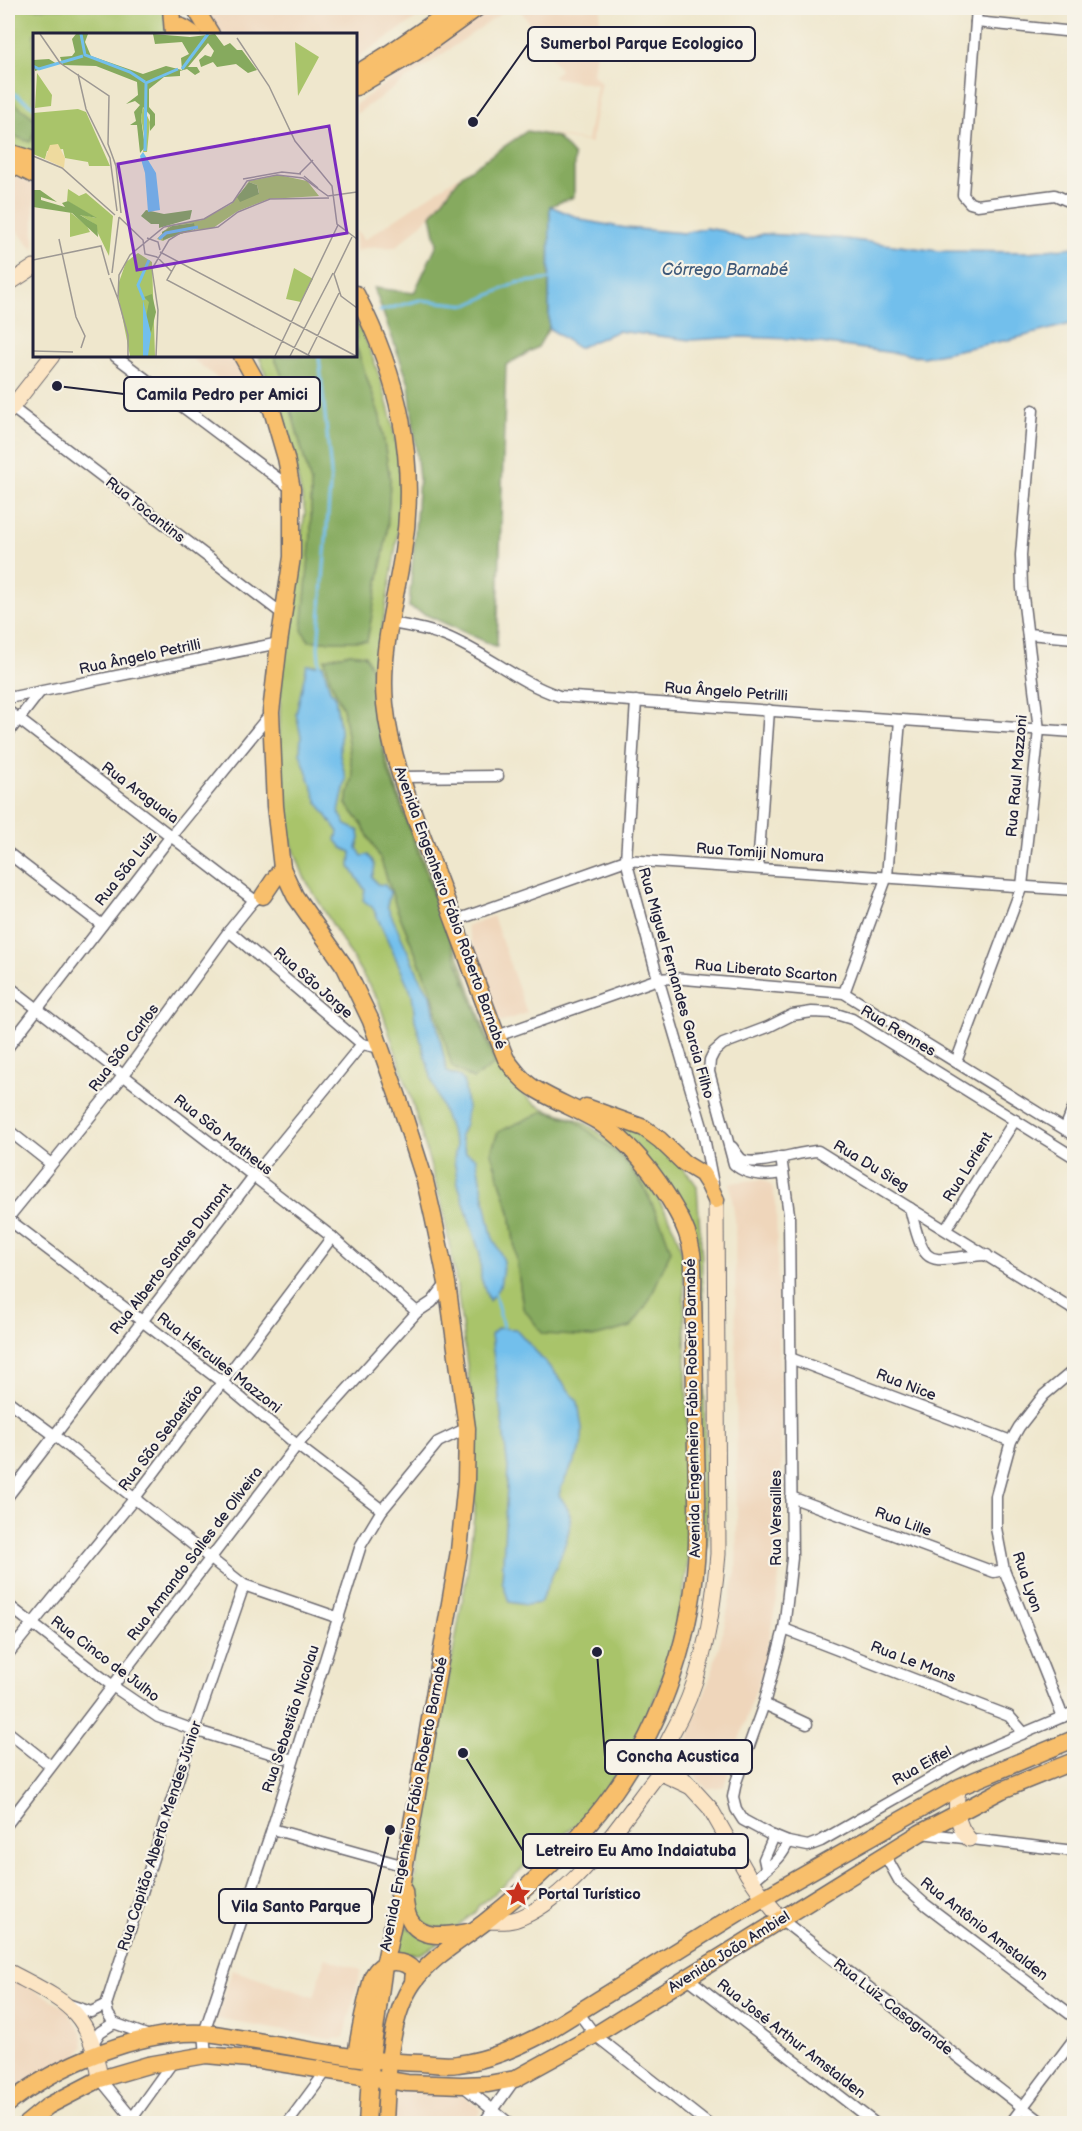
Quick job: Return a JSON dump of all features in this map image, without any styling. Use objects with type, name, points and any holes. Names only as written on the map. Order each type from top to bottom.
[{"type":"main road","points":[[195,8],[210,33]]},
{"type":"main road","points":[[357,73],[455,8]]},
{"type":"main road","points":[[357,86],[416,52],[477,8]]},
{"type":"main road","points":[[172,22],[191,33]]},
{"type":"main road","points":[[8,152],[33,160]]},
{"type":"main road","points":[[8,162],[33,174]]},
{"type":"main road","name":"Avenida Engenheiro Fábio Roberto Barnabé","points":[[358,300],[379,342],[395,390],[408,473],[404,548],[384,674],[384,700],[392,748],[506,1059],[535,1089],[598,1122],[632,1150],[663,1188],[679,1214],[686,1232],[692,1253],[697,1545],[690,1609],[679,1652],[663,1700],[640,1750],[616,1790],[592,1822],[548,1867],[486,1922],[434,1961],[413,1982],[401,2007],[389,2062],[385,2124]]},
{"type":"main road","name":"Avenida Engenheiro Fábio Roberto Barnabé","points":[[243,357],[272,411],[286,458],[292,489],[292,557],[271,712],[275,806],[282,868],[295,896],[345,967],[371,1021],[381,1048],[425,1182],[447,1283],[467,1428],[466,1481],[459,1551],[404,1873],[363,2058],[369,2078],[367,2124]]},
{"type":"main road","points":[[256,357],[270,393],[272,411]]},
{"type":"main road","points":[[259,898],[282,868]]},
{"type":"main road","points":[[259,898],[295,896]]},
{"type":"main road","points":[[556,1100],[594,1109],[644,1128],[684,1163],[702,1174],[710,1185],[716,1200]]},
{"type":"main road","name":"Avenida João Ambiel","points":[[8,2104],[21,2093],[95,2049],[131,2041],[204,2033],[389,2062],[456,2065],[489,2058],[528,2042],[764,1898],[958,1787],[1074,1739]]},
{"type":"main road","name":"Avenida João Ambiel","points":[[26,2124],[57,2101],[100,2079],[148,2065],[206,2055],[260,2060],[387,2081],[462,2085],[488,2084],[514,2079],[594,2035],[921,1833],[1002,1790],[1074,1761]]},
{"type":"main road","points":[[879,1832],[888,1844],[885,1854]]},
{"type":"main road","points":[[404,1873],[408,1918],[418,1928],[438,1936],[471,1932]]},
{"type":"main road","points":[[384,1966],[398,1961],[409,1965],[414,1971],[413,1982]]},
{"type":"street","points":[[977,8],[963,195],[970,203],[977,205],[1055,195],[1066,200]]},
{"type":"street","points":[[976,22],[1074,32]]},
{"type":"street","points":[[8,284],[33,268]]},
{"type":"street","points":[[9,408],[51,357]]},
{"type":"street","points":[[116,357],[292,489]]},
{"type":"street","name":"Rua Tocantins","points":[[9,408],[284,615]]},
{"type":"street","name":"Rua Raul Mazzoni","points":[[956,1062],[1022,886],[1039,730],[1021,555],[1033,410]]},
{"type":"street","name":"Rua Ângelo Petrilli","points":[[391,623],[421,628],[446,636],[540,690],[560,696],[1074,732]]},
{"type":"street","points":[[1028,634],[1074,638]]},
{"type":"street","name":"Rua Ângelo Petrilli","points":[[8,698],[279,643]]},
{"type":"street","points":[[8,733],[39,693]]},
{"type":"street","name":"Rua Miguel Fernandes Garcia Filho","points":[[636,701],[626,860],[658,979],[702,1127],[716,1200]]},
{"type":"street","points":[[758,868],[769,710]]},
{"type":"street","name":"Rua Araguaia","points":[[8,711],[171,836],[259,898]]},
{"type":"street","name":"Rua São Luiz","points":[[8,1047],[171,836],[271,712]]},
{"type":"street","points":[[844,993],[888,876],[900,720]]},
{"type":"street","points":[[401,777],[498,776]]},
{"type":"street","points":[[8,853],[102,925]]},
{"type":"street","name":"Rua Tomiji Nomura","points":[[454,921],[626,860],[1074,890]]},
{"type":"street","name":"Rua São Carlos","points":[[8,1218],[123,1076],[229,931],[259,898]]},
{"type":"street","name":"Rua São Jorge","points":[[229,931],[362,1044],[381,1048]]},
{"type":"street","name":"Rua Liberato Scarton","points":[[497,1036],[658,979],[673,978],[844,993],[1070,1132]]},
{"type":"street","name":"Rua São Matheus","points":[[8,986],[332,1237],[417,1312]]},
{"type":"street","name":"Rua Rennes","points":[[783,1173],[750,1173],[741,1171],[734,1164],[709,1071],[710,1060],[714,1052],[723,1044],[792,1015],[812,1012],[833,1013],[852,1019],[1074,1157]]},
{"type":"street","name":"Rua Alberto Santos Dumont","points":[[8,1496],[253,1177],[362,1044]]},
{"type":"street","points":[[1070,1132],[1074,1106]]},
{"type":"street","name":"Rua Lorient","points":[[946,1229],[1015,1120]]},
{"type":"street","points":[[8,1130],[51,1164]]},
{"type":"street","points":[[728,1142],[742,1160],[753,1162],[781,1157]]},
{"type":"street","name":"Rua Du Sieg","points":[[781,1157],[805,1151],[818,1151],[1074,1310]]},
{"type":"street","name":"Rua Versailles","points":[[781,1157],[789,1214],[792,1557],[784,1629],[764,1704],[736,1782],[734,1797],[736,1809],[743,1820],[788,1842]]},
{"type":"street","points":[[486,1922],[509,1922],[523,1917],[552,1899],[577,1876],[664,1764],[688,1702],[705,1646],[715,1592],[718,1554],[716,1200]]},
{"type":"street","name":"Rua Du Sieg","points":[[910,1208],[922,1250],[930,1258],[943,1261],[966,1256],[988,1255]]},
{"type":"street","name":"Rua Hércules Mazzoni","points":[[8,1218],[222,1382],[382,1510]]},
{"type":"street","name":"Rua São Sebastião","points":[[8,1654],[31,1622],[134,1499],[332,1237]]},
{"type":"street","name":"Rua Armando Salles de Oliveira","points":[[8,1823],[114,1687],[297,1444],[417,1312],[432,1302],[447,1283]]},
{"type":"street","name":"Rua Nice","points":[[790,1358],[1011,1441]]},
{"type":"street","name":"Rua Lyon","points":[[1063,1717],[1004,1570],[996,1528],[996,1496],[1011,1441],[1044,1395],[1074,1370]]},
{"type":"street","points":[[8,1401],[244,1585],[339,1618]]},
{"type":"street","name":"Rua Sebastião Nicolau","points":[[206,2055],[204,2033],[272,1829],[361,1545],[382,1510],[438,1442],[467,1428]]},
{"type":"street","name":"Rua Lille","points":[[791,1497],[994,1572],[1004,1570]]},
{"type":"street","name":"Rua Capitão Alberto Mendes Júnior","points":[[106,2005],[194,1730],[244,1585]]},
{"type":"street","name":"Rua Cinco de Julho","points":[[8,1605],[114,1687],[159,1717],[293,1760]]},
{"type":"street","name":"Rua Le Mans","points":[[784,1629],[1009,1716],[1024,1733]]},
{"type":"street","points":[[764,1704],[807,1724]]},
{"type":"street","name":"Rua Eiffel","points":[[788,1842],[808,1846],[821,1841],[970,1756],[1074,1713]]},
{"type":"street","points":[[8,1732],[51,1766]]},
{"type":"street","name":"Rua Luiz Casagrande","points":[[664,1764],[693,1788],[710,1808],[753,1881],[782,1920],[1044,2124]]},
{"type":"street","points":[[958,1787],[957,1814],[962,1832],[969,1839]]},
{"type":"street","points":[[272,1829],[404,1873]]},
{"type":"street","points":[[921,1833],[1074,1851]]},
{"type":"street","points":[[766,1868],[764,1859],[774,1836]]},
{"type":"street","points":[[782,1888],[765,1888],[753,1881],[784,1853],[788,1842]]},
{"type":"street","name":"Rua Antônio Amstalden","points":[[885,1854],[900,1882],[926,1905],[1074,2018]]},
{"type":"street","points":[[8,1971],[64,2002],[91,2012],[106,2005],[108,2014],[114,2023],[152,2038]]},
{"type":"street","name":"Rua José Arthur Amstalden","points":[[688,1977],[876,2124]]},
{"type":"street","points":[[64,2002],[80,2019],[95,2049],[100,2079],[132,2122],[174,2060]]},
{"type":"street","points":[[578,2012],[594,2035],[708,2124]]},
{"type":"street","points":[[95,2049],[100,2032],[114,2023]]},
{"type":"street","points":[[1010,2124],[1074,2039]]},
{"type":"street","points":[[287,2124],[327,2070]]},
{"type":"street","points":[[483,2124],[514,2079]]},
{"type":"street","points":[[462,2085],[510,2124]]},
{"type":"shaded area","points":[[202,8],[433,8],[357,57],[357,33],[217,33]]},
{"type":"shaded area","points":[[491,8],[509,8],[357,113],[357,103]]},
{"type":"shaded area","points":[[519,8],[601,8],[593,74],[601,83],[591,143],[527,131],[462,175],[431,215],[396,247],[364,248],[357,252],[357,231],[364,240],[527,130],[587,141],[597,85],[552,77],[560,70]]},
{"type":"shaded area","points":[[8,173],[33,185],[33,249],[12,225],[8,224]]},
{"type":"shaded area","points":[[190,357],[232,357],[254,393],[260,412]]},
{"type":"shaded area","points":[[493,916],[527,1013],[500,1022],[466,926]]},
{"type":"shaded area","points":[[762,1179],[772,1186],[776,1203],[783,1528],[777,1599],[762,1671],[724,1786],[706,1789],[683,1761],[686,1743],[711,1675],[736,1571],[735,1220],[730,1183]]},
{"type":"shaded area","points":[[325,1958],[361,1970],[344,2038],[330,2039],[217,2019],[232,1970],[314,1997]]},
{"type":"shaded area","points":[[8,1974],[67,2009],[82,2033],[84,2046],[74,2061],[8,2102]]},
{"type":"shaded area","points":[[455,2090],[482,2110],[471,2123],[393,2124],[394,2091]]},
{"type":"green space","points":[[8,8],[165,8],[167,33],[33,33],[33,155],[8,146]]},
{"type":"green space","points":[[8,98],[33,117],[33,134],[30,142],[8,134]]},
{"type":"green space","points":[[527,131],[557,137],[574,156],[574,197],[550,206],[549,328],[538,347],[506,365],[497,647],[409,607],[419,479],[409,384],[374,288],[414,293],[437,244],[431,215],[462,175]]},
{"type":"green space","points":[[357,321],[383,388],[390,412],[399,463],[400,511],[377,669],[379,723],[396,787],[490,1044],[504,1069],[530,1100],[543,1108],[585,1123],[624,1156],[647,1183],[666,1213],[683,1257],[690,1515],[688,1562],[680,1617],[663,1677],[650,1710],[619,1770],[582,1821],[542,1850],[455,1928],[435,1928],[423,1923],[410,1907],[467,1575],[475,1508],[474,1419],[457,1287],[443,1209],[411,1098],[379,1002],[304,877],[284,823],[279,754],[281,670],[305,512],[289,438],[259,357],[274,357],[281,373],[311,483],[311,536],[367,641],[387,534],[390,480],[380,417],[357,349]],"holes":[[[350,653],[374,674],[374,691],[385,762],[429,885],[431,990],[397,909],[381,860],[361,823],[346,804],[353,777],[343,708],[330,680],[325,659]],[[521,1123],[624,1159],[644,1187],[663,1228],[523,1308],[510,1212],[491,1153],[498,1132]]]},
{"type":"green space","points":[[357,349],[380,417],[390,480],[387,534],[367,641],[309,641],[302,630],[311,536],[311,483],[281,373],[274,357],[357,357]]},
{"type":"green space","points":[[350,653],[365,655],[374,674],[374,691],[385,762],[495,1064],[473,1079],[452,1067],[431,990],[397,909],[381,860],[361,823],[346,804],[353,777],[343,708],[330,680],[325,659]]},
{"type":"green space","points":[[544,1111],[575,1120],[624,1159],[644,1187],[663,1228],[671,1250],[649,1301],[631,1327],[593,1337],[543,1334],[523,1308],[510,1212],[491,1153],[498,1132]]},
{"type":"green space","points":[[606,1118],[634,1128],[649,1138],[679,1164],[697,1187],[702,1260],[707,1546],[701,1547],[693,1238]]},
{"type":"green space","points":[[404,1926],[439,1944],[420,1954],[399,1954]]},
{"type":"water","points":[[550,206],[586,221],[626,228],[684,233],[706,228],[724,231],[745,240],[763,234],[837,238],[939,251],[1028,252],[1074,247],[1074,323],[1013,339],[923,357],[791,339],[741,337],[691,340],[618,331],[578,348],[549,328]]},
{"type":"water","points":[[307,665],[323,665],[330,690],[335,696],[340,729],[340,756],[346,779],[339,812],[346,825],[359,831],[360,839],[357,848],[362,856],[368,855],[374,863],[372,877],[377,884],[385,885],[390,892],[387,906],[419,976],[431,996],[447,1072],[464,1081],[467,1108],[465,1124],[460,1136],[466,1153],[476,1158],[492,1236],[504,1261],[500,1286],[489,1301],[481,1278],[480,1254],[458,1184],[454,1160],[456,1146],[432,1080],[415,1020],[412,994],[373,908],[363,900],[365,890],[350,867],[351,852],[342,848],[336,840],[338,832],[318,803],[300,753],[301,736],[296,714]]},
{"type":"water","points":[[498,1328],[516,1329],[555,1373],[578,1402],[582,1428],[582,1446],[559,1495],[570,1516],[568,1535],[540,1603],[526,1605],[509,1602],[502,1581],[508,1468],[491,1335]]},
{"type":"waterway","name":"Córrego Barnabé","points":[[8,89],[33,106]]},
{"type":"waterway","name":"Córrego Barnabé","points":[[380,311],[420,300],[468,305],[516,283],[552,279]]},
{"type":"waterway","points":[[319,357],[331,473],[318,648],[320,669]]},
{"type":"waterway","points":[[494,1291],[504,1331]]},
{"type":"place","name":"Sumerbol Parque Ecologico","points":[[473,122]]},
{"type":"place","name":"Camila Pedro per Amici","points":[[57,386]]},
{"type":"place","name":"Concha Acustica","points":[[597,1652]]},
{"type":"place","name":"Letreiro Eu Amo Indaiatuba","points":[[463,1753]]},
{"type":"place","name":"Vila Santo Parque","points":[[390,1830]]},
{"type":"place","name":"Portal Turístico","points":[[518,1894]]}]
